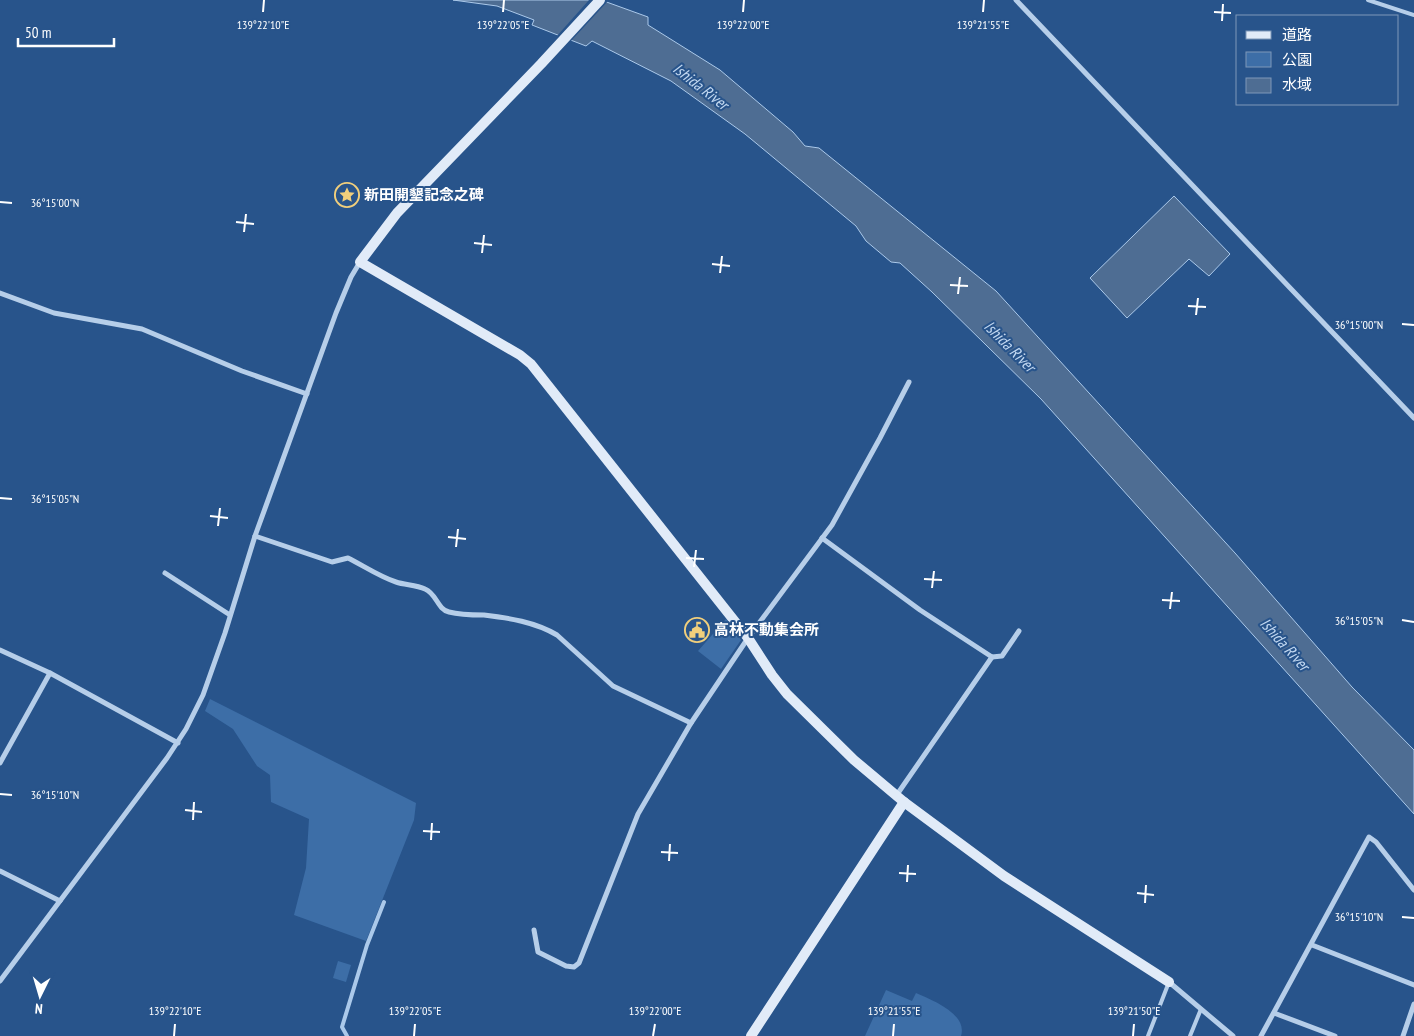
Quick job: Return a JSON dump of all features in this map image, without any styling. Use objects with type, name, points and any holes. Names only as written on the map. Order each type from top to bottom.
[{"type":"street","points":[[0,981],[186,730],[203,695],[255,536],[351,276],[397,213],[600,0]]},
{"type":"street","points":[[1016,0],[1414,418]]},
{"type":"street","points":[[360,262],[520,355],[531,364],[748,638],[787,694],[854,760],[900,799],[1004,876],[1169,982],[1233,1036]]},
{"type":"street","points":[[0,293],[54,313],[142,330],[242,372],[306,394]]},
{"type":"street","points":[[534,930],[538,952],[566,966],[574,967],[579,963],[638,814],[691,723],[748,638],[832,525],[909,382]]},
{"type":"street","points":[[255,536],[332,562],[348,558],[394,582],[426,590],[432,595],[438,605],[451,613],[495,616],[532,624],[547,630],[556,635],[612,686],[691,723]]},
{"type":"street","points":[[822,538],[920,610],[992,657],[1002,656],[1020,631]]},
{"type":"street","points":[[166,573],[230,615]]},
{"type":"street","points":[[0,650],[50,672],[178,742]]},
{"type":"street","points":[[751,1036],[992,657]]},
{"type":"street","points":[[0,763],[50,672]]},
{"type":"street","points":[[1261,1036],[1312,945],[1369,836],[1376,842],[1414,890]]},
{"type":"street","points":[[0,871],[60,901]]},
{"type":"street","points":[[1312,945],[1414,985]]},
{"type":"street","points":[[1402,1036],[1414,1004]]},
{"type":"street","points":[[1274,1013],[1335,1036]]},
{"type":"lane","points":[[1368,0],[1414,16]]},
{"type":"lane","points":[[1148,1036],[1169,982]]},
{"type":"lane","points":[[1190,1036],[1201,1009]]},
{"type":"green space","points":[[726,619],[741,640],[721,669],[698,651]]},
{"type":"green space","points":[[210,699],[416,803],[414,820],[366,941],[294,915],[306,868],[309,819],[271,802],[270,775],[257,766],[233,729],[205,711]]},
{"type":"green space","points":[[338,961],[351,965],[346,982],[333,978]]},
{"type":"green space","points":[[886,990],[912,1001],[916,993],[939,1004],[959,1021],[962,1028],[961,1036],[865,1036]]},
{"type":"water","name":"Ishida River","points":[[453,0],[601,0],[648,17],[648,25],[720,70],[793,132],[805,146],[819,148],[996,291],[1235,553],[1352,687],[1414,750],[1414,814],[1041,399],[900,263],[891,262],[866,241],[856,226],[745,134],[671,81],[592,41],[586,46],[532,25],[534,20],[497,6]]},
{"type":"water","points":[[1174,196],[1230,254],[1209,276],[1189,259],[1127,318],[1090,278]]},
{"type":"pier","points":[[589,0],[609,0],[570,42],[556,37]]},
{"type":"waterway","points":[[347,1036],[342,1027],[367,945],[384,902]]},
{"type":"place","name":"新田開墾記念之碑","points":[[347,195]]},
{"type":"place","name":"高林不動集会所","points":[[697,630]]}]
